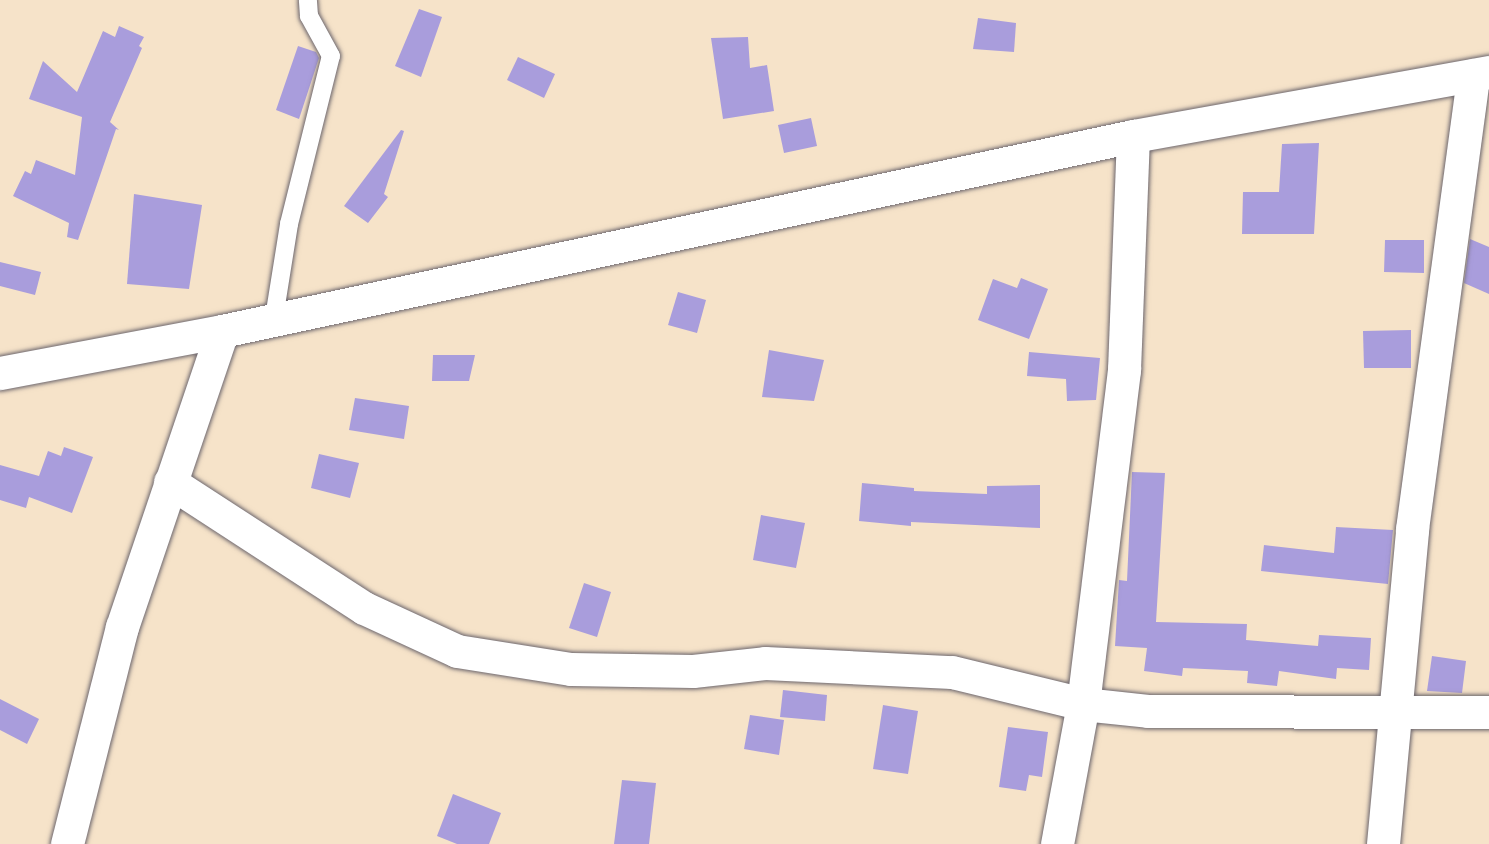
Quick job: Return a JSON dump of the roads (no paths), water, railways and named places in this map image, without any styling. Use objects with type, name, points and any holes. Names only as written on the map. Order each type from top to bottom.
[{"type":"street","points":[[0,373],[222,331],[274,318],[1133,136],[1481,74],[1412,529],[1383,844]]},
{"type":"street","points":[[1058,844],[1083,704],[1125,370],[1133,136]]},
{"type":"street","points":[[67,844],[122,627],[222,331]]},
{"type":"street","points":[[170,482],[364,608],[457,651],[571,669],[693,671],[765,663],[952,672],[1083,704],[1148,711],[1489,712]]},
{"type":"lane","points":[[274,318],[289,224],[331,56],[309,16],[309,0]]}]
